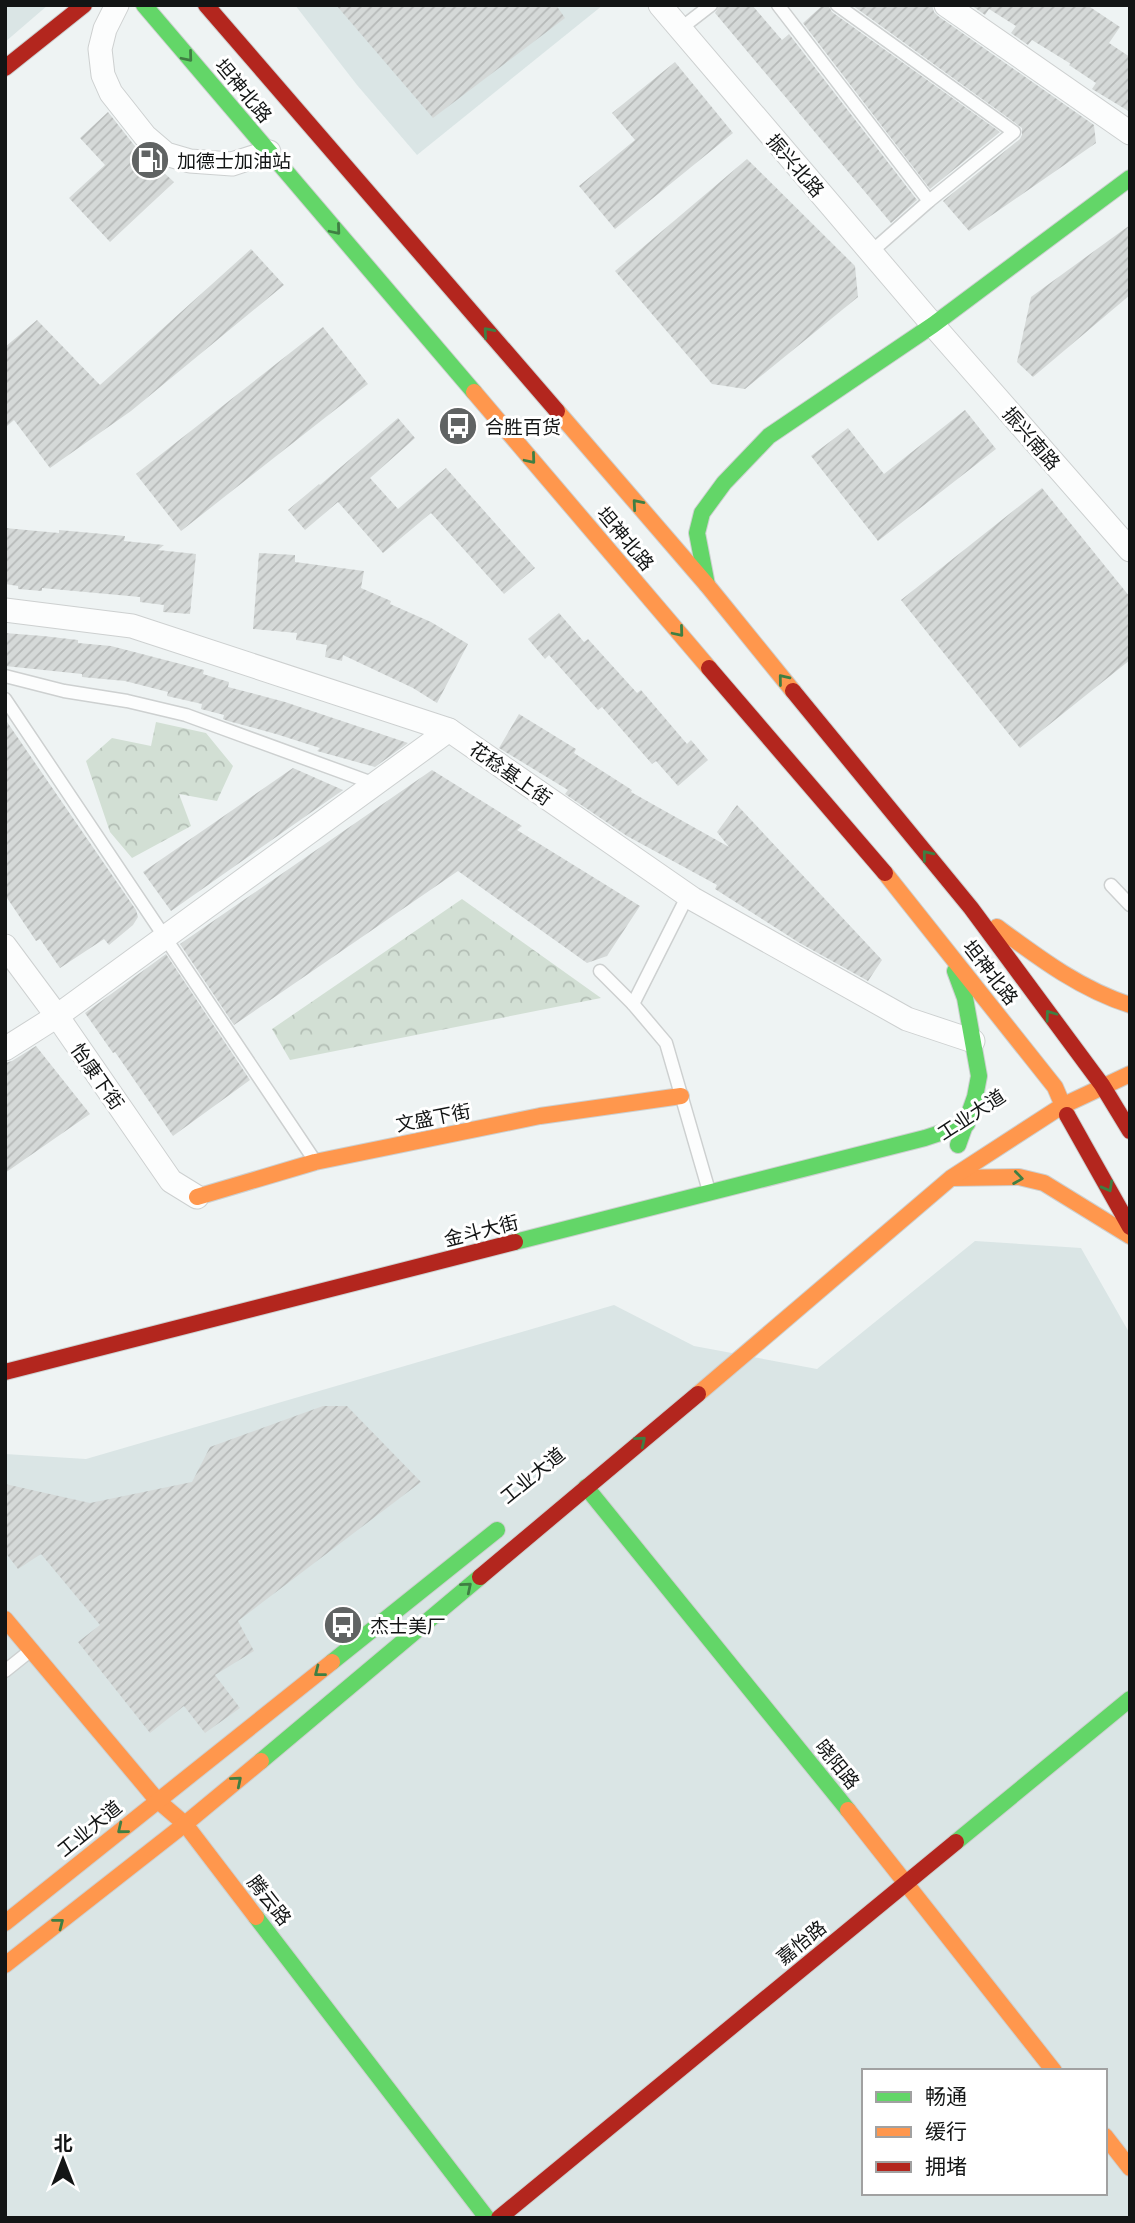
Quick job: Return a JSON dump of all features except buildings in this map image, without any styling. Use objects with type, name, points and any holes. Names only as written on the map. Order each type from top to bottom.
[{"type":"main road","points":[[5,68],[84,5]]},
{"type":"main road","name":"坦神北路","points":[[144,5],[910,903],[948,951],[1073,1079]]},
{"type":"main road","name":"坦神北路","points":[[206,5],[707,585],[971,908],[1073,1079]]},
{"type":"main road","points":[[707,585],[697,533],[702,513],[724,483],[769,436],[933,325],[1130,178]]},
{"type":"main road","points":[[971,908],[1079,984],[1113,1001],[1130,1006]]},
{"type":"main road","points":[[948,951],[965,998],[979,1076],[974,1127],[953,1150]]},
{"type":"main road","points":[[5,1965],[185,1825],[790,1317],[950,1178],[1062,1106],[1130,1074]]},
{"type":"main road","points":[[1073,1079],[1102,1086],[1130,1132]]},
{"type":"main road","name":"坦神北路","points":[[1073,1079],[1062,1106],[1130,1227]]},
{"type":"main road","name":"文盛下街","points":[[197,1197],[315,1162],[540,1116],[681,1096]]},
{"type":"main road","name":"金斗大街","points":[[5,1372],[974,1127]]},
{"type":"main road","points":[[950,1178],[1019,1177],[1044,1183],[1130,1236]]},
{"type":"main road","name":"晓阳路","points":[[586,1487],[907,1883],[1052,2069]]},
{"type":"main road","name":"工业大道","points":[[5,1923],[514,1516]]},
{"type":"main road","name":"腾云路","points":[[5,1619],[157,1800],[185,1825],[487,2218]]},
{"type":"main road","name":"嘉怡路","points":[[499,2218],[1130,1699]]},
{"type":"main road","points":[[1107,2139],[1130,2168]]},
{"type":"street","points":[[117,5],[105,29],[100,49],[103,75],[111,93],[145,136],[166,154],[190,161],[232,164],[269,152]]},
{"type":"street","name":"振兴北路","points":[[660,5],[933,325]]},
{"type":"street","points":[[946,5],[1130,134]]},
{"type":"street","name":"振兴南路","points":[[933,325],[1130,550]]},
{"type":"street","name":"花稔基上街","points":[[5,610],[132,626],[449,730],[688,895],[907,1019],[973,1041]]},
{"type":"street","points":[[5,1049],[57,1016],[449,730]]},
{"type":"street","name":"怡康下街","points":[[5,946],[171,1181],[197,1197]]},
{"type":"lane","points":[[680,29],[711,5]]},
{"type":"lane","points":[[778,5],[929,201]]},
{"type":"lane","points":[[837,5],[1014,132],[871,252]]},
{"type":"lane","points":[[5,676],[64,691],[128,701],[187,715],[375,784]]},
{"type":"lane","points":[[5,699],[315,1162]]},
{"type":"lane","points":[[1111,885],[1130,905]]},
{"type":"lane","points":[[633,1004],[688,895]]},
{"type":"lane","points":[[600,971],[666,1043],[710,1193]]},
{"type":"lane","points":[[5,1671],[31,1650]]},
{"type":"shaded area","points":[[5,5],[48,5],[5,42]]},
{"type":"shaded area","points":[[295,5],[603,5],[417,155],[357,85]]},
{"type":"shaded area","points":[[975,1241],[1081,1248],[1130,1334],[1130,2218],[5,2218],[5,1454],[86,1459],[614,1305],[694,1346],[817,1369]]},
{"type":"green space","points":[[156,722],[206,733],[233,766],[217,801],[179,794],[191,826],[132,858],[110,832],[86,761],[112,738],[151,746]]},
{"type":"green space","points":[[462,899],[601,998],[290,1060],[272,1029]]},
{"type":"traffic: fast","points":[[144,5],[474,392]]},
{"type":"traffic: fast","points":[[707,585],[697,533],[702,513],[724,483],[769,436],[933,325],[1130,178]]},
{"type":"traffic: fast","points":[[955,971],[965,998],[979,1076],[975,1097],[958,1145]]},
{"type":"traffic: fast","points":[[515,1242],[925,1138],[967,1124]]},
{"type":"traffic: fast","points":[[586,1487],[848,1810]]},
{"type":"traffic: fast","points":[[332,1662],[497,1530]]},
{"type":"traffic: fast","points":[[261,1761],[480,1577]]},
{"type":"traffic: fast","points":[[956,1842],[1130,1699]]},
{"type":"traffic: fast","points":[[256,1917],[487,2218]]},
{"type":"traffic: slow","points":[[474,392],[709,668]]},
{"type":"traffic: slow","points":[[557,411],[707,585],[793,691]]},
{"type":"traffic: slow","points":[[885,873],[1055,1087],[1067,1115]]},
{"type":"traffic: slow","points":[[997,927],[1077,981],[1130,1005]]},
{"type":"traffic: slow","points":[[698,1394],[951,1178],[1062,1106],[1130,1074]]},
{"type":"traffic: slow","points":[[197,1197],[315,1162],[540,1116],[681,1096]]},
{"type":"traffic: slow","points":[[952,1178],[1019,1177],[1044,1183],[1130,1236]]},
{"type":"traffic: slow","points":[[5,1619],[157,1800],[185,1824],[256,1917]]},
{"type":"traffic: slow","points":[[5,1923],[332,1662]]},
{"type":"traffic: slow","points":[[5,1965],[261,1761]]},
{"type":"traffic: slow","points":[[848,1810],[1052,2069]]},
{"type":"traffic: slow","points":[[1107,2139],[1130,2168]]},
{"type":"traffic: jam","points":[[5,68],[84,5]]},
{"type":"traffic: jam","points":[[206,5],[557,411]]},
{"type":"traffic: jam","points":[[709,668],[885,873]]},
{"type":"traffic: jam","points":[[793,691],[971,908],[1102,1085],[1130,1131]]},
{"type":"traffic: jam","points":[[1067,1115],[1130,1227]]},
{"type":"traffic: jam","points":[[5,1372],[515,1242]]},
{"type":"traffic: jam","points":[[480,1577],[698,1394]]},
{"type":"traffic: jam","points":[[499,2218],[956,1842]]},
{"type":"place","name":"加德士加油站","points":[[150,160]]},
{"type":"place","name":"合胜百货","points":[[458,426]]},
{"type":"place","name":"杰士美厂","points":[[343,1625]]}]
